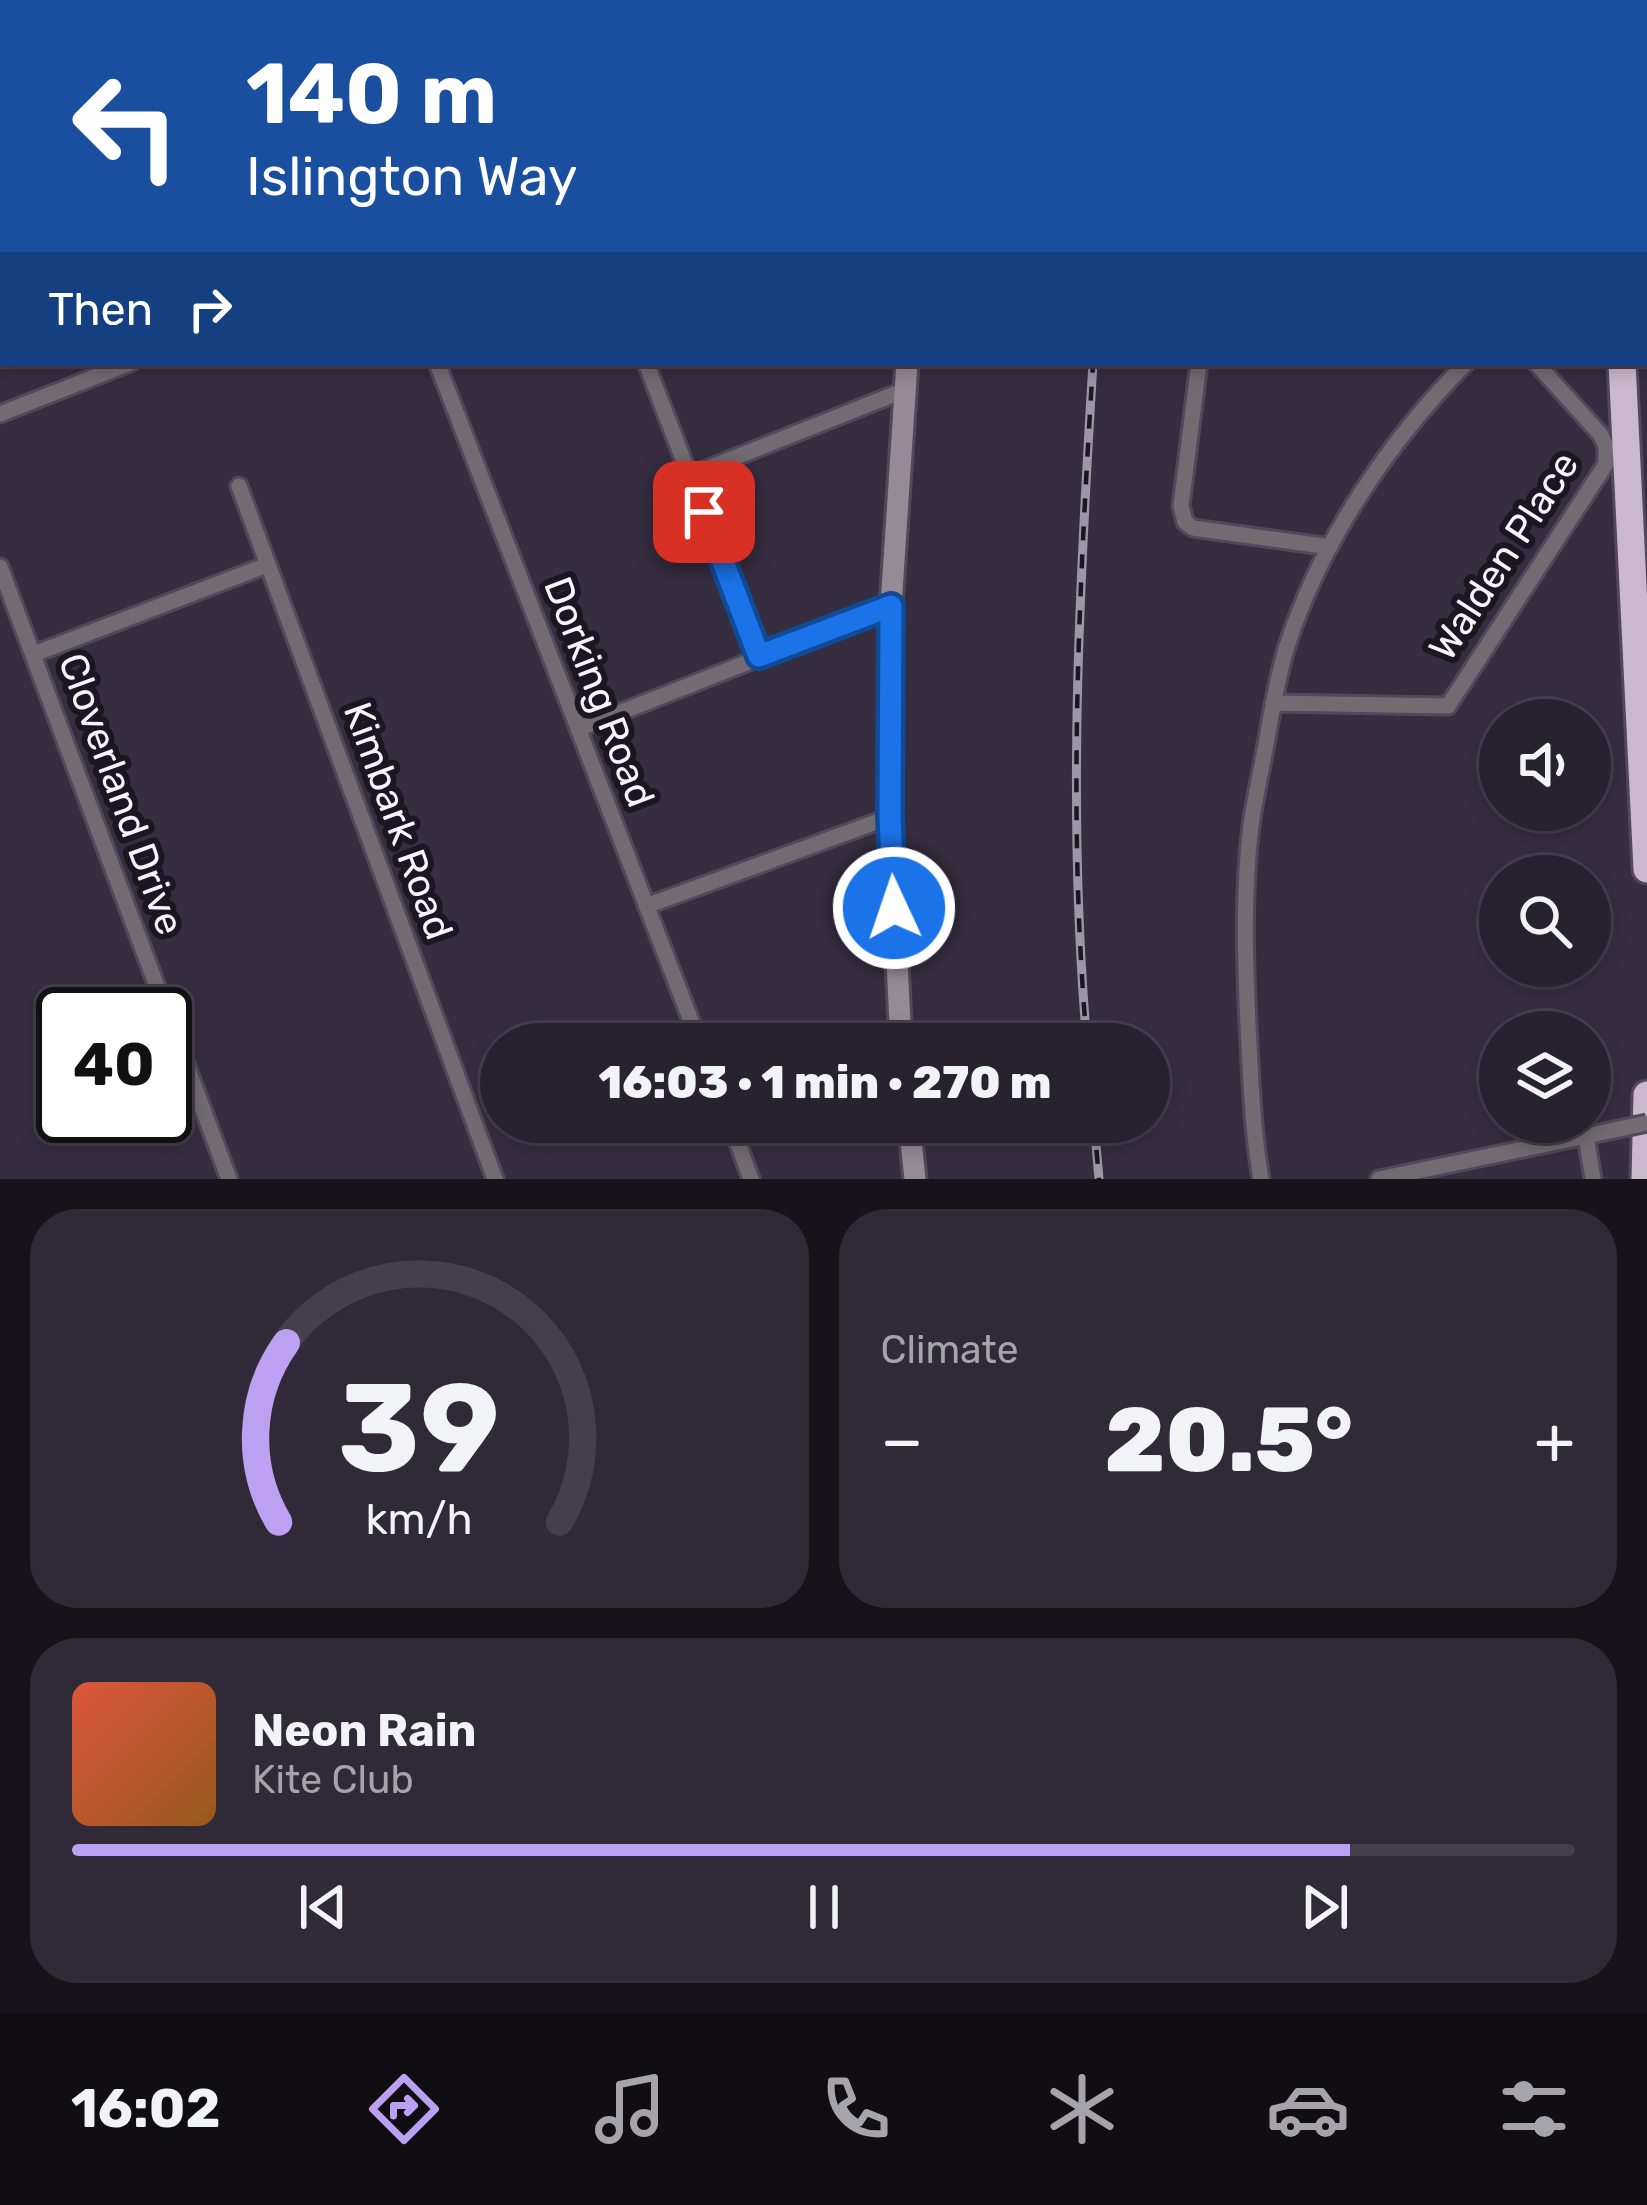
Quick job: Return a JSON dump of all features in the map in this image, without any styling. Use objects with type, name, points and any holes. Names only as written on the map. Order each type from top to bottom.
[{"type":"highway","points":[[1622,366],[1647,868]]},
{"type":"highway","points":[[1645,1179],[1647,1095]]},
{"type":"street","points":[[0,414],[122,366]]},
{"type":"street","name":"Dorking Road","points":[[438,366],[692,1023]]},
{"type":"street","points":[[647,366],[759,656]]},
{"type":"street","points":[[900,1023],[890,817],[891,606],[908,366]]},
{"type":"street","points":[[1199,366],[1181,506],[1185,522],[1193,528],[1330,547]]},
{"type":"street","points":[[1262,1179],[1253,1125],[1244,947],[1251,826],[1287,645],[1330,547],[1362,494],[1401,438],[1463,366]]},
{"type":"street","name":"Walden Place","points":[[1273,703],[1448,706],[1606,464],[1606,446],[1600,435],[1539,366]]},
{"type":"street","points":[[691,475],[905,390]]},
{"type":"street","name":"Kimbark Road","points":[[238,486],[495,1179]]},
{"type":"street","points":[[34,654],[267,565]]},
{"type":"street","name":"Cloverland Drive","points":[[0,567],[229,1179]]},
{"type":"street","points":[[578,729],[891,606]]},
{"type":"street","points":[[0,622],[18,615]]},
{"type":"street","points":[[646,906],[890,817]]},
{"type":"street","points":[[1611,1131],[1647,1123]]},
{"type":"street","points":[[738,1143],[751,1179]]},
{"type":"street","points":[[911,1143],[915,1179]]},
{"type":"street","points":[[1379,1179],[1552,1143]]},
{"type":"street","points":[[1591,1143],[1593,1179]]},
{"type":"railway","points":[[1086,1023],[1076,789],[1093,366]]},
{"type":"railway","points":[[1096,1143],[1099,1179]]},
{"type":"route","points":[[704,512],[759,656],[891,606],[894,908]]}]
